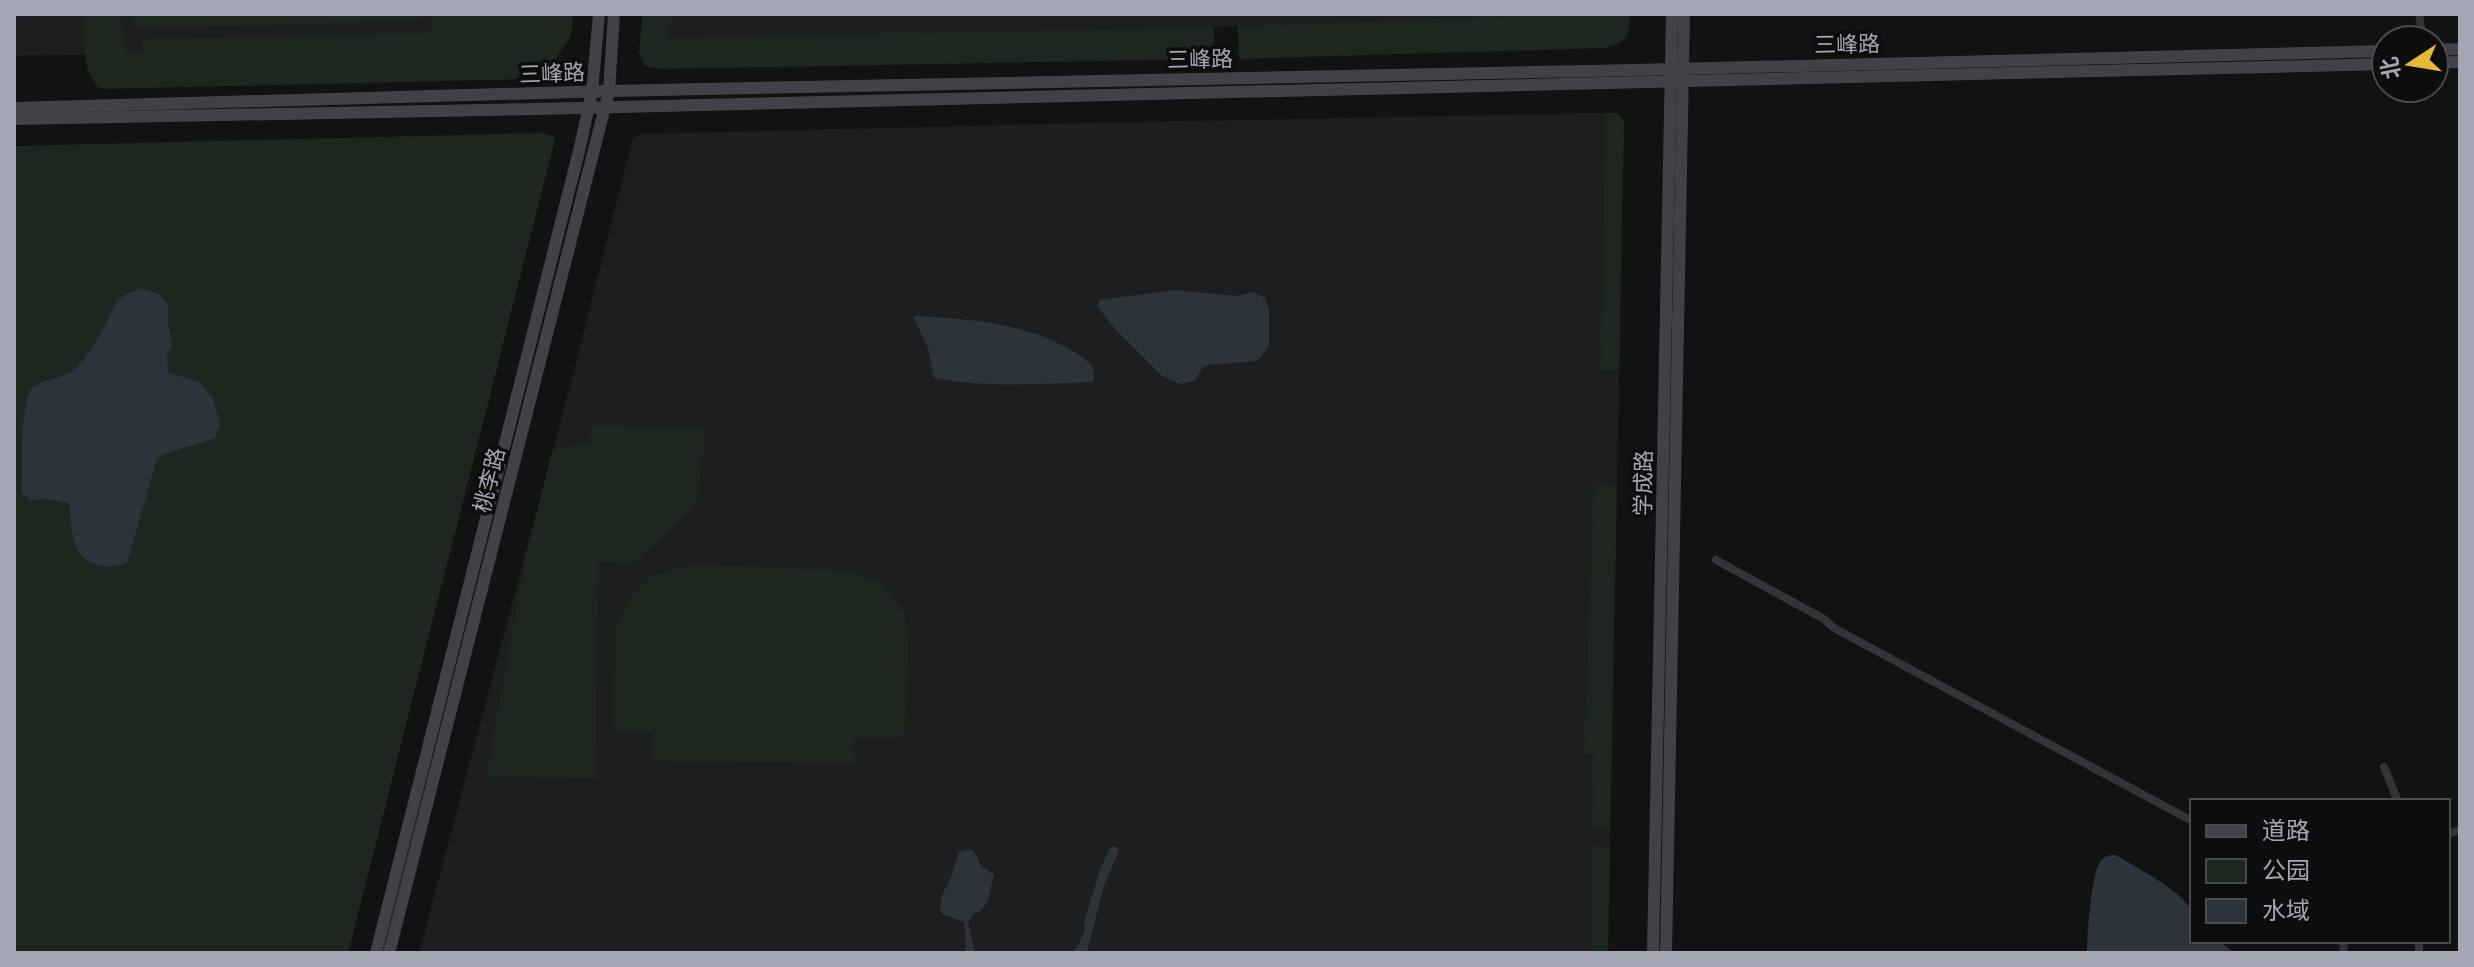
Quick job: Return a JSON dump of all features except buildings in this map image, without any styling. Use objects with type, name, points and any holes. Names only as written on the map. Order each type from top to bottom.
[{"type":"main road","name":"桃李路","points":[[376,953],[592,92],[599,14]]},
{"type":"main road","name":"桃李路","points":[[389,953],[609,91],[614,14]]},
{"type":"main road","name":"学成路","points":[[1666,953],[1677,74],[1672,14]]},
{"type":"main road","name":"学成路","points":[[1653,953],[1677,74],[1684,14]]},
{"type":"main road","name":"三峰路","points":[[14,119],[605,107],[2370,52]]},
{"type":"main road","name":"三峰路","points":[[14,108],[609,91],[2370,64]]},
{"type":"street","points":[[1716,560],[2190,820]]},
{"type":"street","points":[[2384,767],[2397,799]]},
{"type":"shaded area","points":[[14,14],[573,14],[571,36],[566,43],[14,56]]},
{"type":"shaded area","points":[[672,14],[1557,14],[1214,27],[668,37]]},
{"type":"shaded area","points":[[1616,113],[1624,121],[1608,953],[419,953],[632,141],[636,137],[644,134],[1084,123]]},
{"type":"green space","points":[[85,14],[121,14],[128,53],[142,53],[142,39],[433,32],[433,14],[573,14],[571,36],[547,72],[529,79],[102,89],[90,75],[87,65]]},
{"type":"green space","points":[[132,14],[423,14],[414,21],[141,29],[134,25]]},
{"type":"green space","points":[[642,14],[672,14],[669,37],[1214,27],[1214,59],[660,69],[645,66],[639,54]]},
{"type":"green space","points":[[1630,14],[1629,28],[1622,41],[1604,48],[1239,59],[1238,26]]},
{"type":"green space","points":[[1606,113],[1616,113],[1624,121],[1619,370],[1600,371]]},
{"type":"green space","points":[[543,133],[555,139],[553,148],[348,953],[14,953],[14,146]]},
{"type":"green space","points":[[591,425],[696,426],[706,429],[697,500],[687,514],[634,564],[599,562],[595,779],[486,776],[526,556],[552,451],[590,443]]},
{"type":"green space","points":[[1594,481],[1617,487],[1610,829],[1592,830],[1593,755],[1584,754]]},
{"type":"green space","points":[[694,564],[847,570],[880,582],[902,609],[909,632],[905,735],[899,738],[854,738],[855,764],[653,761],[653,733],[614,732],[615,627],[631,595],[652,575]]},
{"type":"green space","points":[[1592,846],[1610,848],[1608,953],[1591,953]]},
{"type":"water","points":[[142,289],[159,294],[168,304],[172,345],[167,357],[169,373],[200,382],[213,399],[220,424],[216,437],[157,459],[127,563],[103,566],[86,559],[76,546],[69,503],[29,500],[22,493],[24,415],[32,388],[77,367],[94,344],[117,302],[127,294]]},
{"type":"water","points":[[1175,290],[1237,296],[1254,292],[1265,298],[1269,309],[1269,345],[1258,361],[1209,365],[1202,368],[1195,381],[1181,384],[1172,381],[1161,375],[1116,330],[1097,306],[1100,300]]},
{"type":"water","points":[[913,316],[997,324],[1037,335],[1084,358],[1092,368],[1093,382],[994,384],[934,378],[928,348]]},
{"type":"water","points":[[1116,846],[1119,850],[1103,889],[1087,952],[1072,953],[1084,932],[1100,870],[1110,848]]},
{"type":"water","points":[[974,851],[982,867],[994,874],[988,900],[968,922],[975,953],[963,953],[966,947],[964,922],[942,914],[940,903],[959,852]]},
{"type":"water","points":[[2116,855],[2157,879],[2185,902],[2190,909],[2190,943],[2222,943],[2234,953],[2087,953],[2094,880],[2105,857]]}]
